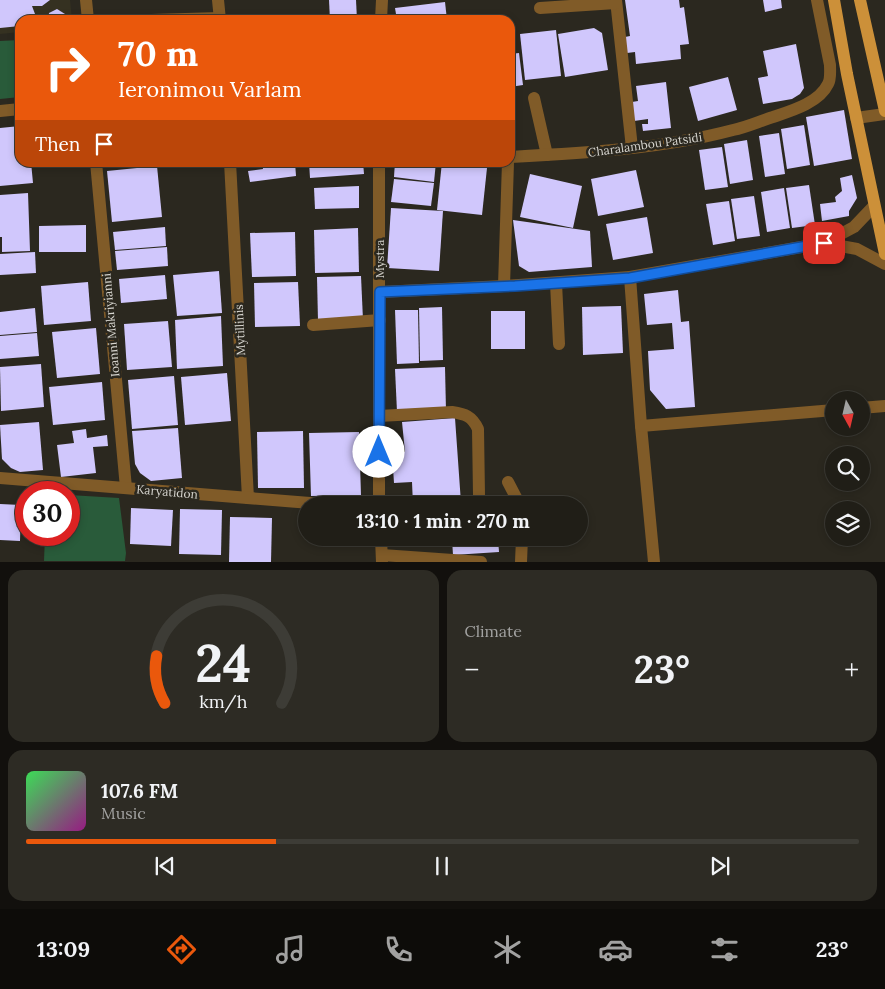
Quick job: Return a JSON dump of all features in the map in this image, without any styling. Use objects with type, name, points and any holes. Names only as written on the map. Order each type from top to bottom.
[{"type":"main road","points":[[834,0],[847,74],[885,254]]},
{"type":"main road","points":[[860,0],[885,112]]},
{"type":"street","points":[[86,0],[88,15]]},
{"type":"street","points":[[218,0],[220,15]]},
{"type":"street","points":[[381,15],[382,0]]},
{"type":"street","name":"Charalambou Patsidi","points":[[515,157],[632,148],[679,142],[735,130],[794,110],[814,99],[828,84],[830,66],[817,0]]},
{"type":"street","points":[[540,8],[616,2],[632,148]]},
{"type":"street","points":[[534,98],[547,155]]},
{"type":"street","points":[[0,111],[15,110]]},
{"type":"street","points":[[856,118],[885,112]]},
{"type":"street","name":"Ioanni Makriyianni","points":[[96,167],[126,488]]},
{"type":"street","name":"Mytillinis","points":[[230,167],[248,498]]},
{"type":"street","name":"Mystra","points":[[379,167],[379,496]]},
{"type":"street","points":[[504,286],[508,167]]},
{"type":"street","points":[[380,292],[630,278],[824,243],[854,226],[874,206]]},
{"type":"street","points":[[824,243],[857,250],[885,264]]},
{"type":"street","points":[[630,278],[641,426],[654,562]]},
{"type":"street","points":[[556,283],[559,344]]},
{"type":"street","points":[[313,325],[380,320]]},
{"type":"street","points":[[870,407],[885,406]]},
{"type":"street","points":[[641,426],[825,411]]},
{"type":"street","points":[[379,416],[452,412],[463,414],[474,420],[478,429],[479,495]]},
{"type":"street","name":"Karyatidon","points":[[0,478],[298,502]]},
{"type":"street","points":[[508,482],[515,496]]},
{"type":"street","points":[[521,562],[522,546]]},
{"type":"street","points":[[382,558],[481,562]]},
{"type":"shaded area","points":[[0,0],[70,0],[72,15],[15,15],[15,32],[0,34]]},
{"type":"green space","points":[[15,40],[15,98],[0,99],[0,41]]},
{"type":"green space","points":[[80,496],[119,498],[126,553],[125,561],[44,561],[45,546],[80,546]]},
{"type":"building","points":[[0,0],[50,0],[42,6],[32,6],[35,15],[15,15],[15,26],[0,28]]},
{"type":"building","points":[[329,0],[356,0],[357,15],[330,15]]},
{"type":"building","points":[[625,0],[679,0],[680,8],[684,7],[689,44],[680,45],[681,59],[636,64],[635,52],[627,53],[625,37],[630,36]]},
{"type":"building","points":[[763,0],[781,0],[782,8],[765,12]]},
{"type":"building","points":[[445,2],[446,15],[396,15],[395,8]]},
{"type":"building","points":[[57,9],[65,15],[49,15]]},
{"type":"building","points":[[594,28],[602,33],[608,70],[565,77],[558,34]]},
{"type":"building","points":[[556,30],[561,76],[525,80],[520,34]]},
{"type":"building","points":[[796,44],[804,88],[800,94],[792,99],[763,104],[758,78],[768,76],[763,51]]},
{"type":"building","points":[[515,53],[519,53],[523,85],[515,86]]},
{"type":"building","points":[[728,77],[737,110],[698,121],[689,87]]},
{"type":"building","points":[[666,82],[671,128],[643,131],[642,124],[648,124],[648,119],[634,121],[632,102],[638,101],[636,86]]},
{"type":"building","points":[[844,110],[852,159],[814,166],[806,117]]},
{"type":"building","points":[[804,125],[810,165],[787,169],[781,129]]},
{"type":"building","points":[[15,126],[15,167],[31,167],[33,183],[0,186],[0,128]]},
{"type":"building","points":[[779,133],[785,174],[765,177],[759,136]]},
{"type":"building","points":[[747,140],[753,180],[730,184],[724,144]]},
{"type":"building","points":[[722,147],[728,187],[705,190],[699,150]]},
{"type":"building","points":[[157,167],[162,217],[112,222],[107,171]]},
{"type":"building","points":[[263,167],[295,167],[296,176],[250,182],[248,171],[263,169]]},
{"type":"building","points":[[309,167],[363,167],[364,174],[310,178]]},
{"type":"building","points":[[395,167],[436,167],[434,182],[394,177]]},
{"type":"building","points":[[441,167],[487,168],[482,215],[437,210]]},
{"type":"building","points":[[636,170],[644,207],[598,216],[591,179]]},
{"type":"building","points":[[530,174],[582,186],[573,228],[520,217]]},
{"type":"building","points":[[852,175],[857,198],[849,211],[849,216],[822,221],[820,204],[836,202],[835,197],[842,191],[840,178]]},
{"type":"building","points":[[394,179],[434,183],[431,206],[391,202]]},
{"type":"building","points":[[809,185],[815,225],[792,228],[786,188]]},
{"type":"building","points":[[359,186],[359,208],[315,209],[314,188]]},
{"type":"building","points":[[784,188],[790,228],[767,232],[761,192]]},
{"type":"building","points":[[28,193],[30,251],[2,252],[0,195]]},
{"type":"building","points":[[754,196],[760,236],[737,239],[731,199]]},
{"type":"building","points":[[729,201],[735,241],[713,245],[706,204]]},
{"type":"building","points":[[391,208],[443,211],[439,271],[387,268]]},
{"type":"building","points":[[647,217],[653,253],[613,260],[606,224]]},
{"type":"building","points":[[513,220],[590,231],[592,267],[529,272],[519,266]]},
{"type":"building","points":[[86,225],[86,252],[39,252],[39,226]]},
{"type":"building","points":[[165,227],[166,246],[115,250],[113,232]]},
{"type":"building","points":[[358,228],[359,272],[315,273],[314,230]]},
{"type":"building","points":[[295,232],[296,276],[252,277],[250,233]]},
{"type":"building","points":[[167,247],[168,266],[117,270],[115,251]]},
{"type":"building","points":[[35,252],[36,273],[0,275],[0,254]]},
{"type":"building","points":[[219,271],[222,313],[177,316],[173,275]]},
{"type":"building","points":[[165,275],[167,299],[121,303],[119,279]]},
{"type":"building","points":[[361,276],[363,320],[318,321],[317,277]]},
{"type":"building","points":[[88,282],[91,321],[44,325],[41,286]]},
{"type":"building","points":[[298,282],[300,326],[255,327],[254,283]]},
{"type":"building","points":[[678,290],[681,322],[689,321],[695,407],[666,409],[650,390],[648,351],[674,349],[672,323],[647,325],[644,294]]},
{"type":"building","points":[[621,306],[623,353],[583,355],[582,307]]},
{"type":"building","points":[[442,307],[443,360],[420,361],[419,308]]},
{"type":"building","points":[[35,308],[37,332],[0,335],[0,312]]},
{"type":"building","points":[[395,310],[418,310],[419,363],[397,364]]},
{"type":"building","points":[[491,311],[525,311],[525,349],[491,349]]},
{"type":"building","points":[[221,316],[223,366],[177,369],[175,320]]},
{"type":"building","points":[[168,321],[172,367],[127,370],[124,324]]},
{"type":"building","points":[[96,328],[100,374],[57,378],[52,332]]},
{"type":"building","points":[[37,333],[39,356],[0,359],[0,336]]},
{"type":"building","points":[[41,364],[44,407],[1,411],[0,367]]},
{"type":"building","points":[[445,367],[446,411],[397,412],[395,369]]},
{"type":"building","points":[[227,373],[231,421],[185,425],[181,377]]},
{"type":"building","points":[[174,376],[178,425],[132,429],[128,380]]},
{"type":"building","points":[[102,382],[105,420],[53,425],[49,387]]},
{"type":"building","points":[[455,418],[461,496],[413,496],[412,482],[394,483],[392,453],[405,452],[402,422]]},
{"type":"building","points":[[39,422],[43,470],[20,472],[11,468],[2,459],[0,425]]},
{"type":"building","points":[[178,428],[182,478],[151,481],[140,473],[135,464],[132,431]]},
{"type":"building","points":[[86,429],[87,438],[107,435],[108,446],[93,447],[96,473],[61,477],[57,445],[74,443],[72,431]]},
{"type":"building","points":[[303,431],[304,488],[258,488],[257,432]]},
{"type":"building","points":[[359,432],[361,495],[311,496],[309,433]]},
{"type":"building","points":[[0,504],[15,505],[15,541],[0,540]]},
{"type":"building","points":[[131,508],[173,510],[171,546],[130,544]]},
{"type":"building","points":[[180,509],[222,510],[221,555],[179,554]]},
{"type":"building","points":[[230,517],[272,518],[271,562],[229,562]]},
{"type":"building","points":[[452,546],[499,546],[499,552],[453,555]]},
{"type":"route","points":[[379,452],[380,292],[515,286],[630,278],[824,243]]}]
